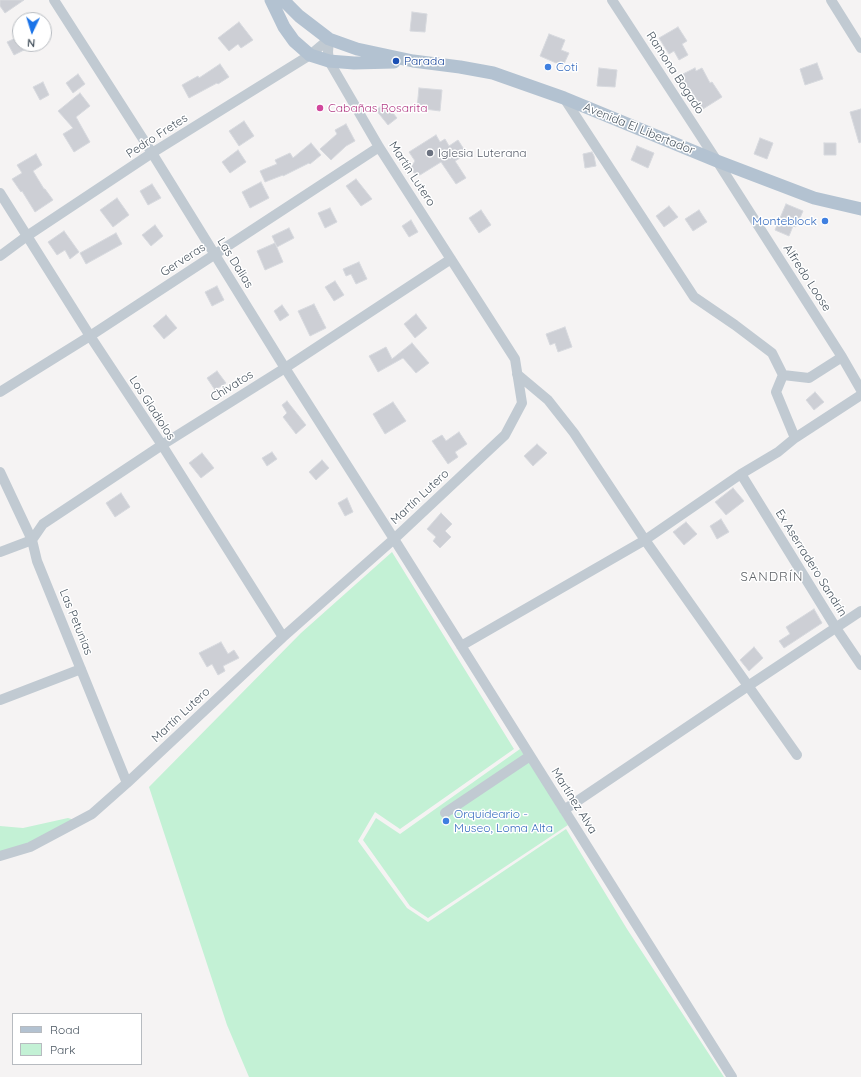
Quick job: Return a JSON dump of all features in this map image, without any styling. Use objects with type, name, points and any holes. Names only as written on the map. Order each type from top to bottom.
[{"type":"main road","name":"Avenida El Libertador","points":[[270,0],[284,27],[294,41],[310,55],[330,61],[354,63],[413,61]]},
{"type":"main road","name":"Avenida El Libertador","points":[[283,0],[299,16],[329,39],[357,49],[413,61],[492,73],[564,98],[716,161],[814,198],[861,209]]},
{"type":"street","name":"Las Dalias","points":[[54,0],[152,153],[285,368],[394,539]]},
{"type":"street","name":"Ramona Bogado","points":[[612,0],[716,161]]},
{"type":"street","points":[[831,0],[861,48]]},
{"type":"street","name":"Pedro Fretes","points":[[0,256],[27,236],[152,153],[310,55],[329,39]]},
{"type":"street","name":"Martín Lutero","points":[[0,856],[30,847],[92,814],[283,637],[394,539],[505,435],[522,403],[514,359],[379,147],[330,61],[328,52],[329,39]]},
{"type":"street","points":[[564,98],[694,297],[772,353],[783,375],[776,392],[795,438]]},
{"type":"street","name":"Gerveras","points":[[0,392],[90,336],[379,147]]},
{"type":"street","name":"Alfredo Loose","points":[[716,161],[842,357],[861,390]]},
{"type":"street","name":"Los Gladiolos","points":[[0,193],[283,637]]},
{"type":"street","name":"Chivatos","points":[[32,540],[43,524],[162,445],[285,368],[451,259]]},
{"type":"street","points":[[783,375],[809,378],[842,357]]},
{"type":"street","points":[[517,374],[548,400],[574,434],[645,540],[797,755]]},
{"type":"street","points":[[461,646],[645,540],[741,474],[778,452],[795,438],[861,395]]},
{"type":"street","name":"Las Petunias","points":[[0,472],[32,540],[37,561],[127,783]]},
{"type":"street","name":"Ex Aserradero Sandrín","points":[[741,474],[836,628],[861,665]]},
{"type":"street","name":"Martínez Alva","points":[[394,539],[732,1077]]},
{"type":"street","points":[[0,552],[32,540]]},
{"type":"street","points":[[564,810],[861,611]]},
{"type":"street","points":[[0,700],[81,669]]},
{"type":"street","points":[[445,814],[530,756]]},
{"type":"green space","points":[[392,552],[514,749],[400,829],[375,812],[358,841],[407,908],[428,922],[566,829],[627,929],[724,1077],[249,1077],[227,1025],[149,787],[301,633]]},
{"type":"green space","points":[[520,749],[529,761],[568,825],[428,918],[410,906],[363,840],[376,818],[400,834]]},
{"type":"green space","points":[[68,818],[81,822],[0,854],[0,826],[23,828]]},
{"type":"building","points":[[0,0],[24,0],[5,13],[0,6]]},
{"type":"building","points":[[412,12],[427,14],[425,32],[410,31]]},
{"type":"building","points":[[239,22],[253,40],[241,48],[238,44],[229,51],[218,38]]},
{"type":"building","points":[[678,27],[687,41],[682,44],[688,55],[679,60],[674,51],[669,54],[659,38]]},
{"type":"building","points":[[549,34],[565,40],[561,50],[569,53],[563,66],[540,56]]},
{"type":"building","points":[[12,40],[12,51],[7,42]]},
{"type":"building","points":[[12,52],[20,52],[14,55]]},
{"type":"building","points":[[817,63],[823,79],[805,85],[800,69]]},
{"type":"building","points":[[220,64],[229,77],[189,98],[182,85],[198,76],[199,78]]},
{"type":"building","points":[[599,68],[617,70],[615,87],[597,86]]},
{"type":"building","points":[[695,68],[696,71],[702,68],[710,83],[712,82],[722,97],[703,109],[690,89],[689,90],[681,75]]},
{"type":"building","points":[[78,74],[85,84],[73,93],[66,83]]},
{"type":"building","points":[[43,82],[49,95],[40,100],[33,87]]},
{"type":"building","points":[[419,88],[442,90],[440,111],[417,108]]},
{"type":"building","points":[[80,93],[90,106],[76,117],[90,142],[74,152],[63,134],[73,128],[58,111]]},
{"type":"building","points":[[385,103],[397,118],[388,125],[376,110]]},
{"type":"building","points":[[861,109],[861,142],[859,143],[850,112]]},
{"type":"building","points":[[244,121],[254,136],[239,146],[229,131]]},
{"type":"building","points":[[346,124],[355,141],[346,146],[331,160],[320,149],[337,134],[335,130]]},
{"type":"building","points":[[436,135],[440,142],[445,139],[449,146],[458,140],[467,154],[455,161],[466,178],[456,184],[441,162],[420,175],[414,173],[411,167],[415,161],[409,152]]},
{"type":"building","points":[[760,138],[773,143],[767,159],[754,154]]},
{"type":"building","points":[[311,143],[321,155],[310,164],[309,163],[283,176],[265,182],[260,171],[277,164],[275,160],[290,153],[293,158]]},
{"type":"building","points":[[824,143],[836,143],[836,155],[824,155]]},
{"type":"building","points":[[637,146],[654,153],[648,168],[631,160]]},
{"type":"building","points":[[238,150],[246,162],[230,173],[222,162]]},
{"type":"building","points":[[592,152],[596,166],[585,168],[583,154]]},
{"type":"building","points":[[36,154],[42,165],[33,171],[53,200],[35,212],[22,191],[21,192],[12,179],[22,173],[17,165]]},
{"type":"building","points":[[356,179],[372,199],[361,206],[346,186]]},
{"type":"building","points":[[261,182],[269,198],[250,208],[242,192]]},
{"type":"building","points":[[152,184],[161,198],[148,205],[140,191]]},
{"type":"building","points":[[117,198],[129,215],[113,227],[100,210]]},
{"type":"building","points":[[786,204],[803,211],[796,227],[793,226],[789,236],[775,230]]},
{"type":"building","points":[[669,206],[678,217],[664,227],[656,216]]},
{"type":"building","points":[[330,208],[337,222],[325,228],[318,213]]},
{"type":"building","points":[[481,210],[491,225],[479,233],[469,218]]},
{"type":"building","points":[[699,210],[707,222],[693,231],[685,219]]},
{"type":"building","points":[[411,220],[418,232],[409,237],[402,226]]},
{"type":"building","points":[[155,225],[163,236],[151,246],[142,235]]},
{"type":"building","points":[[289,228],[294,238],[277,247],[272,236]]},
{"type":"building","points":[[64,231],[79,252],[70,259],[65,250],[57,255],[48,242]]},
{"type":"building","points":[[116,233],[122,244],[86,264],[80,253]]},
{"type":"building","points":[[275,243],[283,262],[265,270],[257,251]]},
{"type":"building","points":[[359,262],[367,279],[356,284],[351,274],[346,276],[343,269]]},
{"type":"building","points":[[335,281],[344,295],[334,301],[325,287]]},
{"type":"building","points":[[217,286],[224,300],[212,306],[205,292]]},
{"type":"building","points":[[314,304],[326,328],[310,336],[298,311]]},
{"type":"building","points":[[282,305],[289,315],[280,321],[274,311]]},
{"type":"building","points":[[416,314],[427,328],[415,338],[404,324]]},
{"type":"building","points":[[166,315],[177,328],[164,339],[153,326]]},
{"type":"building","points":[[565,327],[572,347],[558,352],[555,343],[550,345],[546,334]]},
{"type":"building","points":[[412,343],[429,363],[416,373],[403,358],[378,372],[369,356],[386,347],[392,359]]},
{"type":"building","points":[[217,371],[226,383],[215,390],[207,378]]},
{"type":"building","points":[[815,392],[824,402],[814,410],[806,400]]},
{"type":"building","points":[[287,401],[306,425],[296,434],[283,417],[287,413],[282,405]]},
{"type":"building","points":[[393,402],[406,421],[385,434],[373,414]]},
{"type":"building","points":[[459,432],[467,444],[455,452],[458,457],[448,464],[432,441],[442,435],[446,441]]},
{"type":"building","points":[[537,444],[547,453],[533,466],[524,456]]},
{"type":"building","points":[[272,452],[277,459],[267,466],[262,458]]},
{"type":"building","points":[[202,453],[214,468],[201,478],[189,463]]},
{"type":"building","points":[[322,460],[329,468],[316,480],[309,472]]},
{"type":"building","points":[[733,488],[744,501],[726,515],[715,502]]},
{"type":"building","points":[[121,493],[130,507],[115,517],[106,503]]},
{"type":"building","points":[[347,498],[353,512],[345,516],[338,503]]},
{"type":"building","points":[[441,513],[452,524],[445,531],[451,537],[440,548],[433,541],[436,537],[427,529]]},
{"type":"building","points":[[721,519],[729,532],[717,539],[710,526]]},
{"type":"building","points":[[686,522],[697,534],[684,545],[673,532]]},
{"type":"building","points":[[814,609],[822,623],[784,648],[779,641],[790,634],[786,627]]},
{"type":"building","points":[[221,642],[228,654],[234,650],[239,658],[223,666],[225,671],[218,675],[212,664],[207,667],[199,653]]},
{"type":"building","points":[[754,647],[763,658],[749,671],[740,660]]},
{"type":"place","name":"Parada","points":[[396,61]]},
{"type":"place","name":"Coti","points":[[548,67]]},
{"type":"place","name":"Cabañas Rosarita","points":[[320,108]]},
{"type":"place","name":"Iglesia Luterana","points":[[430,153]]},
{"type":"place","name":"Monteblock","points":[[825,221]]},
{"type":"place","name":"Orquideario - Museo, Loma Alta","points":[[446,821]]},
{"type":"district","name":"SANDRÍN","points":[[772,577]]}]
